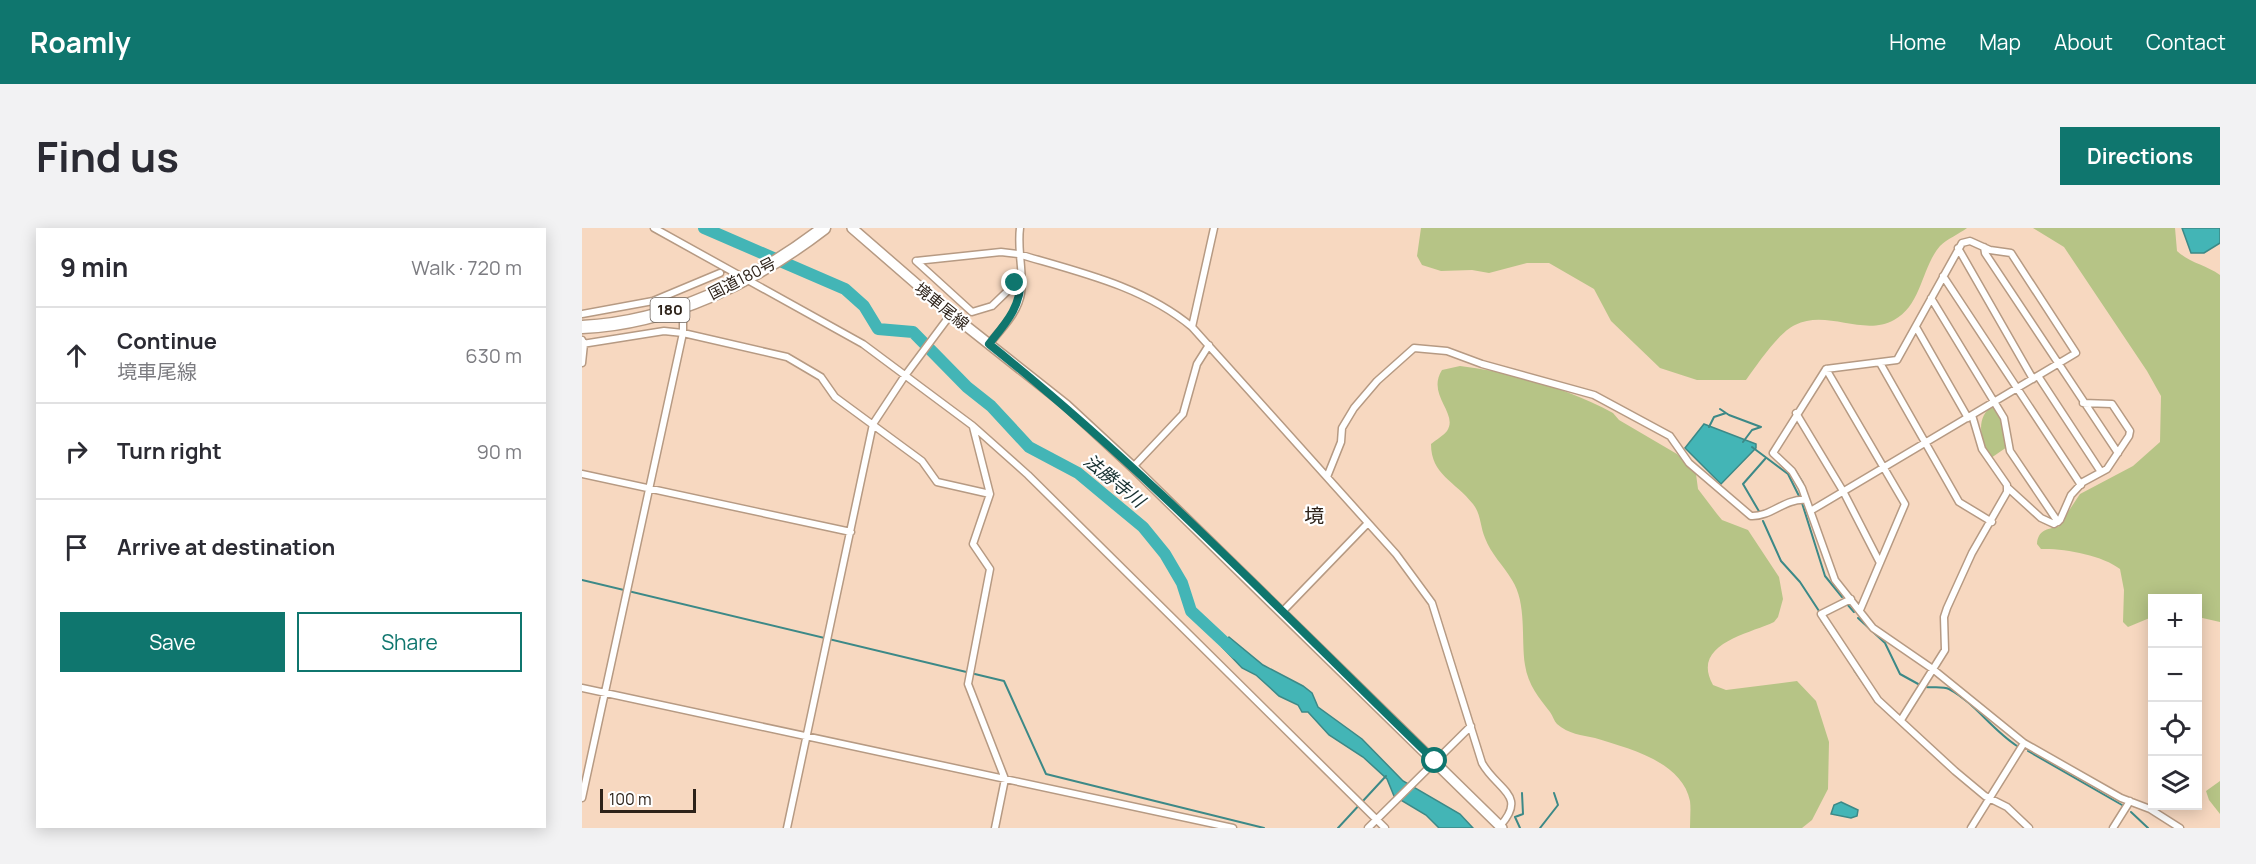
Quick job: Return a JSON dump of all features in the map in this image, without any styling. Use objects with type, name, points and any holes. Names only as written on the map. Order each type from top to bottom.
[{"type":"highway","name":"国道180号","points":[[582,327],[652,316],[713,295],[749,277],[824,229]]},
{"type":"main road","name":"境車尾線","points":[[852,228],[951,314],[1066,405],[1133,467],[1501,827]]},
{"type":"street","points":[[654,228],[749,277],[863,344],[904,377],[973,426],[1028,475],[1378,817],[1385,828]]},
{"type":"street","points":[[989,344],[1016,308],[1021,294],[1018,254],[1020,228]]},
{"type":"street","points":[[1192,327],[1214,228]]},
{"type":"street","points":[[1812,510],[2076,353],[2011,253],[1983,247],[1970,241],[1958,248],[1897,360],[1880,363],[1854,363],[1826,369],[1796,413],[1773,453],[1792,471],[1812,510],[1831,572],[1873,628],[1935,670],[2024,743],[2130,801],[2150,809],[2180,828]]},
{"type":"street","points":[[1983,247],[2057,364],[2118,453]]},
{"type":"street","points":[[1958,248],[2036,377],[2101,472]]},
{"type":"street","points":[[1021,278],[992,306],[972,312],[916,261],[1001,252],[1018,254],[1139,293],[1176,313],[1192,327],[1396,554],[1432,603],[1482,763],[1490,776],[1511,796],[1513,804],[1511,814],[1501,827]]},
{"type":"street","points":[[582,314],[644,303],[675,294],[720,273]]},
{"type":"street","points":[[1943,276],[2081,485]]},
{"type":"street","points":[[675,294],[678,302]]},
{"type":"street","points":[[1931,298],[2004,418],[2010,451],[2058,522]]},
{"type":"street","points":[[787,828],[873,424],[904,377],[951,314]]},
{"type":"street","points":[[582,798],[683,333],[683,315]]},
{"type":"street","points":[[1916,327],[1970,416],[1982,449],[2007,488],[2041,518],[2052,524],[2058,522],[2071,495],[2081,485],[2107,469],[2130,432],[2112,404],[2083,403]]},
{"type":"street","points":[[582,363],[583,343],[664,331],[683,333],[788,357],[821,377],[835,397],[922,461],[937,482],[990,494]]},
{"type":"street","points":[[1133,467],[1183,414],[1197,364],[1209,345]]},
{"type":"street","points":[[1327,477],[1341,442],[1342,428],[1354,408],[1377,381],[1414,348],[1447,351],[1482,364],[1594,395],[1670,436],[1689,463],[1751,516],[1762,515],[1794,499],[1806,500]]},
{"type":"street","points":[[1880,363],[1959,502],[1992,522]]},
{"type":"street","points":[[1826,369],[1905,504],[1860,610]]},
{"type":"street","points":[[1796,413],[1843,491],[1880,563]]},
{"type":"street","points":[[973,426],[990,494],[973,544],[990,569],[968,684],[1005,779],[995,828]]},
{"type":"street","points":[[582,474],[851,532]]},
{"type":"street","points":[[1901,720],[1935,670],[1945,650],[1947,608],[1972,553],[1992,522],[2007,488]]},
{"type":"street","points":[[1282,612],[1368,523]]},
{"type":"street","points":[[1851,599],[1821,614],[1875,697],[1989,799],[2007,807],[2029,828]]},
{"type":"street","points":[[582,688],[1233,828]]},
{"type":"street","points":[[1368,828],[1471,726]]},
{"type":"street","points":[[1971,828],[2024,743]]},
{"type":"street","points":[[2113,828],[2130,801]]},
{"type":"green space","points":[[1421,228],[1967,228],[1940,246],[1916,296],[1903,313],[1894,320],[1870,326],[1820,320],[1807,321],[1795,325],[1782,334],[1746,380],[1697,380],[1660,368],[1611,321],[1594,289],[1549,263],[1527,263],[1489,273],[1472,270],[1441,271],[1422,265],[1417,256]]},
{"type":"green space","points":[[2033,228],[2175,228],[2177,251],[2220,275],[2220,622],[2202,618],[2202,594],[2148,594],[2148,619],[2128,627],[2123,622],[2124,590],[2120,569],[2093,556],[2071,551],[2041,549],[2037,544],[2041,533],[2058,527],[2080,494],[2133,466],[2160,442],[2161,396],[2147,371],[2064,247]]},
{"type":"green space","points":[[1460,366],[1499,372],[1538,382],[1577,396],[1613,413],[1619,420],[1677,454],[1696,474],[1698,489],[1722,520],[1748,530],[1779,577],[1783,599],[1778,617],[1774,622],[1738,636],[1716,650],[1709,660],[1708,671],[1713,685],[1726,690],[1797,681],[1816,701],[1829,742],[1828,789],[1812,820],[1802,828],[1690,828],[1690,801],[1685,787],[1665,766],[1622,746],[1570,732],[1556,723],[1535,691],[1526,672],[1522,610],[1517,589],[1488,544],[1476,508],[1440,471],[1432,455],[1431,444],[1446,433],[1450,424],[1440,396],[1438,379],[1442,370]]},
{"type":"green space","points":[[1993,406],[2002,420],[2007,447],[1991,458],[1982,438],[1981,423],[1987,411]]},
{"type":"green space","points":[[2220,781],[2220,814],[2209,800],[2206,791]]},
{"type":"water","points":[[2182,228],[2220,228],[2220,243],[2204,253],[2191,253]]},
{"type":"water","points":[[1704,424],[1756,444],[1756,448],[1721,484],[1685,448]]},
{"type":"water","points":[[1229,637],[1263,665],[1312,693],[1318,707],[1362,739],[1403,781],[1460,814],[1473,828],[1439,828],[1426,815],[1394,796],[1387,779],[1363,757],[1329,735],[1308,712],[1302,712],[1298,705],[1279,696],[1256,675],[1242,668],[1222,647]]},
{"type":"water","points":[[1841,802],[1858,810],[1857,816],[1851,818],[1831,814],[1834,805]]},
{"type":"waterway","name":"法勝寺川","points":[[704,228],[845,289],[864,306],[878,329],[913,332],[967,387],[991,406],[1029,447],[1078,473],[1143,527],[1165,554],[1182,583],[1191,611],[1236,653]]},
{"type":"waterway","points":[[1720,409],[1729,415],[1761,427],[1752,430],[1743,442]]},
{"type":"waterway","points":[[1709,427],[1714,417],[1726,413]]},
{"type":"waterway","points":[[1752,447],[1788,474],[1799,496]]},
{"type":"waterway","points":[[1760,513],[1743,484],[1765,459]]},
{"type":"waterway","points":[[1795,470],[1803,483]]},
{"type":"waterway","points":[[1802,503],[1825,576],[1842,597]]},
{"type":"waterway","points":[[1763,521],[1781,561],[1800,582],[1819,611]]},
{"type":"waterway","points":[[582,580],[1004,681],[1046,774],[1264,828]]},
{"type":"waterway","points":[[1847,604],[1854,612]]},
{"type":"waterway","points":[[1858,618],[1885,643],[1900,674],[1920,685]]},
{"type":"waterway","points":[[1821,620],[1836,642]]},
{"type":"waterway","points":[[1854,670],[1875,700]]},
{"type":"waterway","points":[[1926,687],[1947,688],[1958,695],[2017,746]]},
{"type":"waterway","points":[[2028,751],[2122,805]]},
{"type":"waterway","points":[[1338,828],[1386,776]]},
{"type":"waterway","points":[[1520,828],[1515,817],[1523,814],[1522,793]]},
{"type":"waterway","points":[[1540,828],[1558,805],[1554,793]]},
{"type":"waterway","points":[[2131,812],[2148,828]]},
{"type":"district","name":"境","points":[[1314,516]]},
{"type":"route","points":[[1015,283],[1021,278],[1021,294],[1016,308],[989,344],[1066,405],[1133,467],[1435,761]]}]
